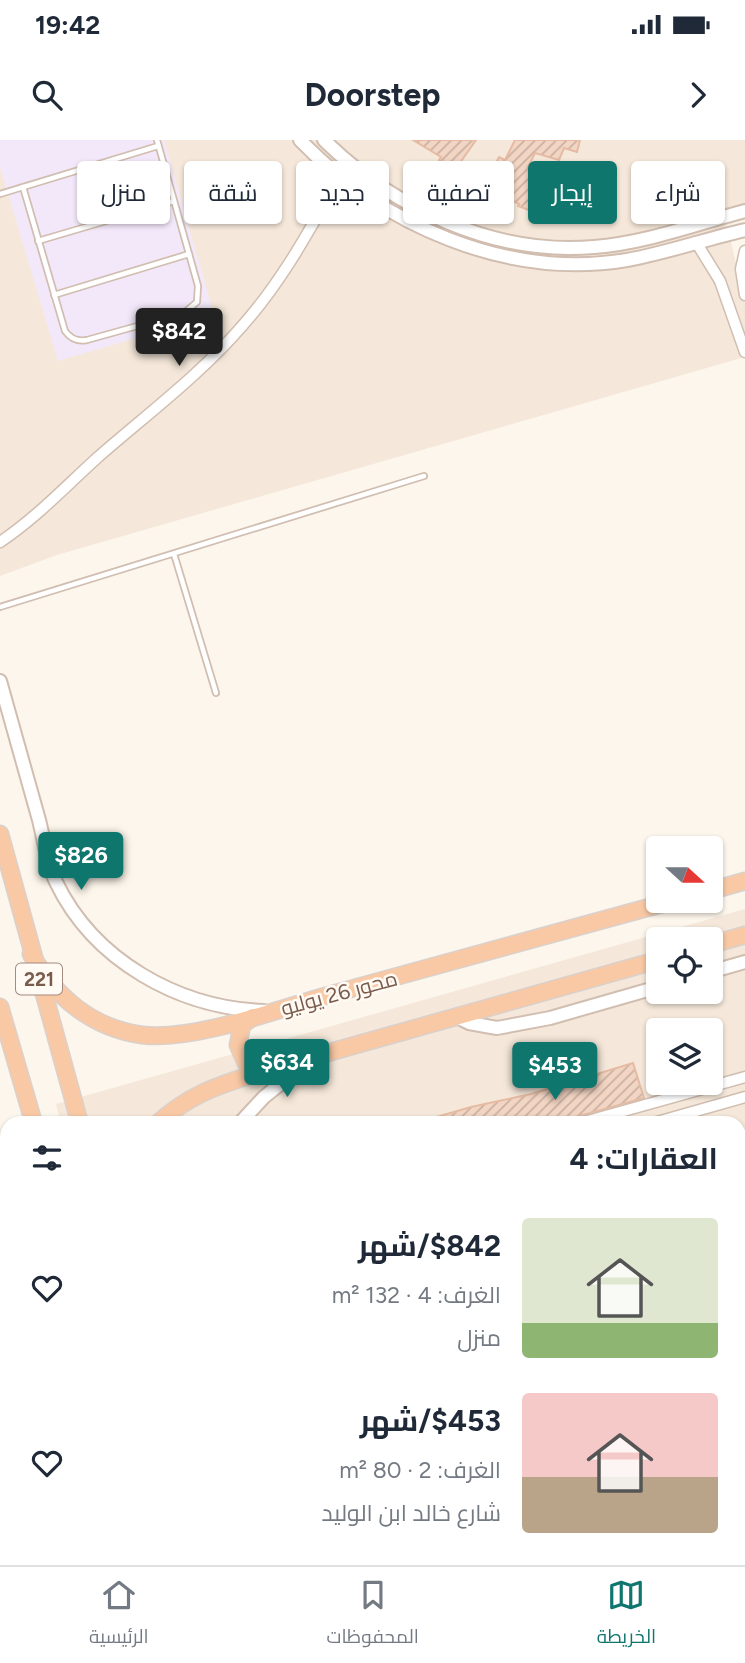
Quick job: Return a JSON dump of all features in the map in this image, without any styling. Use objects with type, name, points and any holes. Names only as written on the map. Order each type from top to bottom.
[{"type":"highway","name":"221","points":[[0,834],[78,1116]]},
{"type":"highway","points":[[723,887],[745,881]]},
{"type":"highway","name":"محور 26 يوليو","points":[[32,954],[51,984],[77,1009],[125,1032],[179,1035],[646,908]]},
{"type":"highway","points":[[723,941],[745,935]]},
{"type":"highway","points":[[167,1116],[204,1090],[263,1071],[646,963]]},
{"type":"highway","name":"221","points":[[0,1007],[32,1116]]},
{"type":"highway","points":[[253,1017],[242,1025],[237,1045],[246,1063],[263,1071]]},
{"type":"street","points":[[300,140],[322,161]]},
{"type":"street","points":[[324,140],[355,169],[404,201],[467,228],[506,241],[555,248],[595,247],[654,236],[745,211]]},
{"type":"street","points":[[389,210],[422,228],[474,247],[534,261],[565,264],[627,260],[745,230]]},
{"type":"street","points":[[0,542],[20,529],[195,374],[243,326],[288,268],[313,224]]},
{"type":"street","points":[[691,225],[696,242],[720,281],[745,351]]},
{"type":"street","points":[[745,251],[741,269],[745,295]]},
{"type":"street","points":[[0,681],[55,880],[81,921],[115,956],[166,988],[224,1007],[272,1011]]},
{"type":"street","points":[[723,968],[745,962]]},
{"type":"street","points":[[455,1016],[469,1023],[497,1028],[550,1018],[646,990]]},
{"type":"street","points":[[246,1116],[264,1097],[316,1056]]},
{"type":"street","points":[[723,1083],[745,1077]]},
{"type":"street","points":[[606,1116],[681,1095],[687,1113]]},
{"type":"street","points":[[677,1116],[745,1097]]},
{"type":"lane","points":[[0,194],[158,143],[199,294],[191,309],[87,340],[70,337],[65,331],[23,187]]},
{"type":"lane","points":[[38,241],[174,201]]},
{"type":"lane","points":[[54,295],[189,254]]},
{"type":"lane","points":[[0,607],[424,476]]},
{"type":"lane","points":[[174,554],[216,693]]},
{"type":"shaded area","points":[[0,140],[745,140],[745,220],[727,225],[745,301],[745,357],[57,555],[0,576]]},
{"type":"shaded area","points":[[0,140],[164,140],[170,161],[184,210],[184,224],[188,224],[214,315],[58,361],[0,167]]},
{"type":"shaded area","points":[[745,909],[745,1116],[59,1116],[56,1104],[646,937],[646,1004],[723,1004],[723,927],[681,927]]},
{"type":"building","points":[[413,140],[476,140],[461,161],[442,161],[439,160],[441,157]]},
{"type":"building","points":[[515,140],[580,140],[577,152],[564,148],[559,160],[535,153],[531,161],[528,161],[528,210],[514,202],[514,161],[497,161],[499,157],[505,160]]},
{"type":"building","points":[[633,1063],[644,1098],[579,1116],[440,1116],[531,1094]]}]
